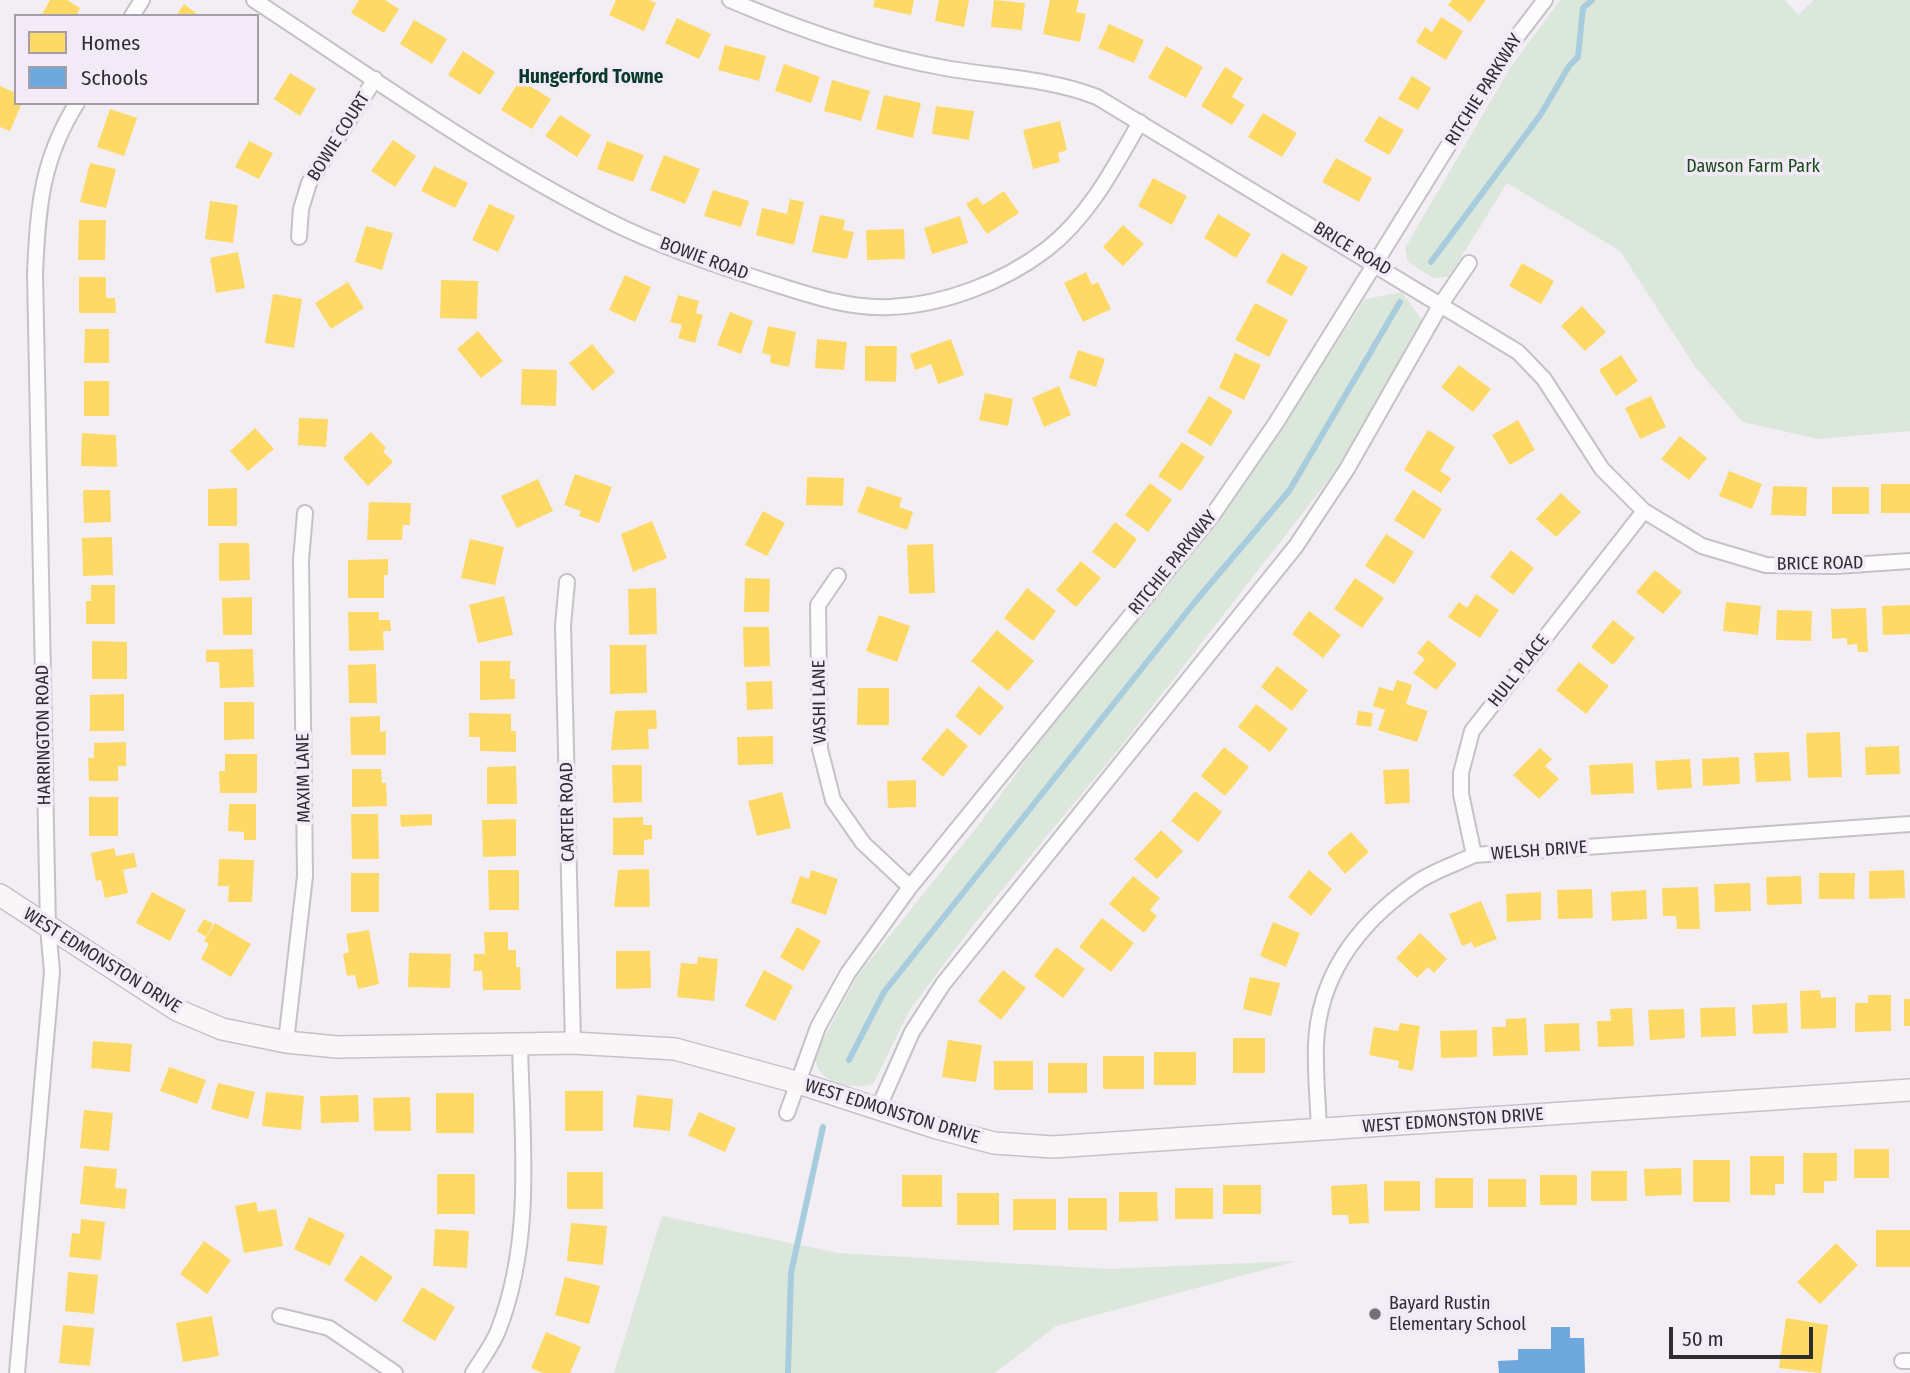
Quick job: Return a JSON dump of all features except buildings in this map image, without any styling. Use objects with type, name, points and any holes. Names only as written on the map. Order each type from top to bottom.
[{"type":"street","name":"BOWIE ROAD","points":[[254,0],[514,169],[647,238],[738,272],[837,304],[889,307],[937,301],[991,282],[1046,249],[1076,220],[1106,181],[1140,122]]},
{"type":"street","name":"BRICE ROAD","points":[[730,0],[880,53],[944,68],[1065,85],[1097,97],[1518,352],[1544,379],[1602,469],[1644,511],[1702,545],[1766,565],[1836,566],[1910,561]]},
{"type":"street","name":"RITCHIE PARKWAY","points":[[788,1113],[818,1027],[848,973],[910,887],[1214,513],[1276,424],[1512,44],[1545,0]]},
{"type":"street","name":"BOWIE COURT","points":[[299,237],[301,209],[309,183],[375,79]]},
{"type":"street","name":"HARRINGTON ROAD","points":[[17,1373],[52,971],[48,928],[35,273],[39,199],[46,167],[63,125],[76,105]]},
{"type":"street","points":[[878,1109],[912,1032],[943,984],[1296,545],[1347,469],[1441,304],[1469,263]]},
{"type":"street","name":"HULL PLACE","points":[[1474,855],[1461,793],[1461,773],[1472,731],[1644,511]]},
{"type":"street","name":"MAXIM LANE","points":[[286,1042],[305,876],[301,560],[305,513]]},
{"type":"street","name":"VASHI LANE","points":[[838,576],[818,605],[820,749],[833,800],[863,843],[910,887]]},
{"type":"street","name":"CARTER ROAD","points":[[567,582],[563,625],[573,1043]]},
{"type":"street","name":"WELSH DRIVE","points":[[1320,1130],[1316,1045],[1320,1009],[1336,965],[1358,932],[1418,882],[1474,855],[1910,824]]},
{"type":"street","name":"WEST EDMONSTON DRIVE","points":[[0,895],[177,1010],[222,1030],[286,1042],[337,1047],[573,1043],[674,1049],[799,1083],[994,1143],[1054,1147],[1910,1090]]},
{"type":"street","points":[[473,1373],[497,1333],[520,1257],[523,1224],[520,1044]]},
{"type":"street","points":[[280,1316],[329,1328],[395,1373]]},
{"type":"green space","name":"Dawson Farm Park","points":[[1560,0],[1785,0],[1798,15],[1814,0],[1910,0],[1910,431],[1818,439],[1743,422],[1696,368],[1620,251],[1507,183],[1449,277],[1433,278],[1408,262],[1405,248],[1510,68]]},
{"type":"green space","points":[[1402,292],[1423,321],[1402,371],[1351,451],[1119,749],[974,924],[909,1011],[873,1084],[844,1085],[827,1078],[816,1064],[815,1054],[858,975],[981,822],[1076,691],[1207,535],[1286,422],[1365,299]]},
{"type":"green space","points":[[662,1216],[838,1253],[1108,1269],[1296,1261],[1056,1326],[995,1373],[614,1373]]},
{"type":"waterway","points":[[1431,262],[1541,114],[1569,66],[1578,57],[1583,8],[1592,0]]},
{"type":"waterway","points":[[849,1060],[884,992],[1194,603],[1289,491],[1400,302]]},
{"type":"waterway","points":[[788,1373],[791,1273],[823,1127]]},
{"type":"place","name":"Bayard Rustin Elementary School","points":[[1375,1314]]},
{"type":"district","name":"Hungerford Towne","points":[[591,78]]}]
